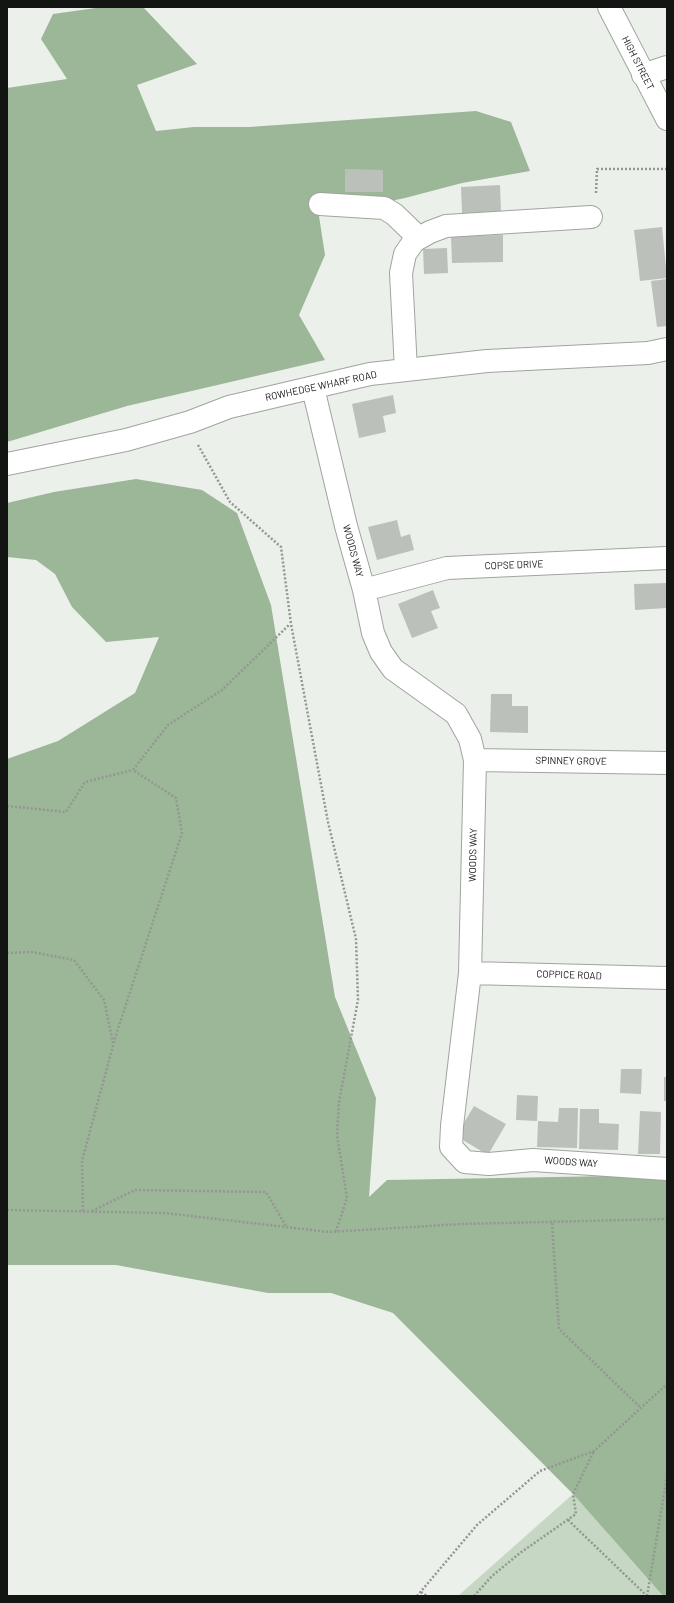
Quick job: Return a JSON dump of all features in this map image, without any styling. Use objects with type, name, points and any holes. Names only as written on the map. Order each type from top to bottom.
[{"type":"street","name":"HIGH STREET","points":[[609,7],[667,119]]},
{"type":"street","points":[[643,75],[667,67]]},
{"type":"street","points":[[320,204],[384,208],[394,214],[418,238]]},
{"type":"street","points":[[406,370],[401,273],[405,254],[418,238],[446,226],[591,217]]},
{"type":"street","name":"ROWHEDGE WHARF ROAD","points":[[7,464],[126,440],[190,422],[229,407],[370,374],[487,361],[648,353],[667,349]]},
{"type":"street","name":"WOODS WAY","points":[[313,388],[346,526],[364,590],[372,633],[381,652],[393,669],[456,714],[470,739],[475,760],[470,972],[452,1126],[451,1147],[465,1162],[489,1164],[533,1160],[667,1169]]},
{"type":"street","name":"COPSE DRIVE","points":[[364,590],[447,568],[667,558]]},
{"type":"street","name":"SPINNEY GROVE","points":[[475,760],[667,762]]},
{"type":"street","name":"COPPICE ROAD","points":[[470,972],[667,978]]},
{"type":"path","points":[[591,217],[596,201],[597,169],[667,169]]},
{"type":"path","points":[[190,422],[200,449],[230,502],[281,548],[291,624],[328,822],[356,939],[358,1000],[340,1102],[336,1135],[347,1198],[336,1231]]},
{"type":"path","points":[[7,806],[66,812],[85,782],[133,770],[168,726],[222,690],[291,624]]},
{"type":"path","points":[[82,1211],[82,1161],[113,1045],[182,834],[176,798],[133,770]]},
{"type":"path","points":[[7,953],[32,952],[74,960],[104,1000],[113,1045]]},
{"type":"path","points":[[91,1211],[135,1190],[266,1192],[286,1227]]},
{"type":"path","points":[[7,1210],[165,1213],[286,1227],[336,1231],[462,1224],[667,1219]]},
{"type":"path","points":[[552,1223],[559,1329],[641,1408]]},
{"type":"path","points":[[474,1596],[492,1576],[520,1553],[576,1514],[573,1494],[594,1451],[667,1384]]},
{"type":"path","points":[[417,1596],[477,1525],[540,1470],[594,1451]]},
{"type":"path","points":[[646,1596],[667,1476]]},
{"type":"path","points":[[568,1520],[646,1596]]},
{"type":"path","points":[[421,1592],[427,1596]]},
{"type":"green space","points":[[103,7],[143,7],[197,64],[137,85],[156,131],[194,127],[249,127],[476,111],[511,122],[530,171],[462,183],[405,198],[319,216],[325,255],[299,315],[325,360],[127,406],[7,442],[7,88],[67,79],[41,39],[53,14]]},
{"type":"green space","points":[[136,479],[202,490],[237,513],[271,605],[335,997],[376,1098],[369,1197],[387,1180],[667,1175],[667,1596],[663,1596],[573,1494],[393,1313],[331,1293],[268,1293],[116,1265],[7,1265],[7,759],[58,741],[135,693],[159,637],[106,642],[72,607],[55,574],[36,560],[7,557],[7,503],[54,492]]},
{"type":"green space","points":[[573,1494],[663,1596],[458,1596]]},
{"type":"building","points":[[345,169],[383,170],[383,192],[345,192]]},
{"type":"building","points":[[500,185],[501,212],[462,213],[461,187]]},
{"type":"building","points":[[662,227],[667,278],[640,281],[634,230]]},
{"type":"building","points":[[503,235],[503,262],[452,263],[451,236]]},
{"type":"building","points":[[447,248],[448,273],[424,274],[423,249]]},
{"type":"building","points":[[667,279],[667,326],[657,327],[651,281]]},
{"type":"building","points":[[393,395],[396,413],[383,416],[386,432],[359,438],[352,404]]},
{"type":"building","points":[[397,520],[401,537],[410,534],[414,550],[377,560],[368,527]]},
{"type":"building","points":[[667,583],[667,608],[635,610],[634,584]]},
{"type":"building","points":[[433,590],[440,608],[431,611],[438,628],[412,638],[398,604]]},
{"type":"building","points":[[491,694],[512,694],[512,706],[528,706],[528,733],[490,732]]},
{"type":"building","points":[[621,1069],[642,1069],[641,1094],[620,1093]]},
{"type":"building","points":[[664,1077],[667,1077],[667,1101],[664,1101]]},
{"type":"building","points":[[517,1095],[538,1096],[537,1121],[516,1120]]},
{"type":"building","points":[[474,1106],[506,1124],[488,1155],[456,1136]]},
{"type":"building","points":[[559,1108],[578,1108],[577,1148],[537,1147],[538,1121],[558,1122]]},
{"type":"building","points":[[580,1109],[599,1109],[599,1123],[619,1124],[618,1150],[579,1149]]},
{"type":"building","points":[[640,1111],[661,1112],[660,1154],[638,1154]]}]
